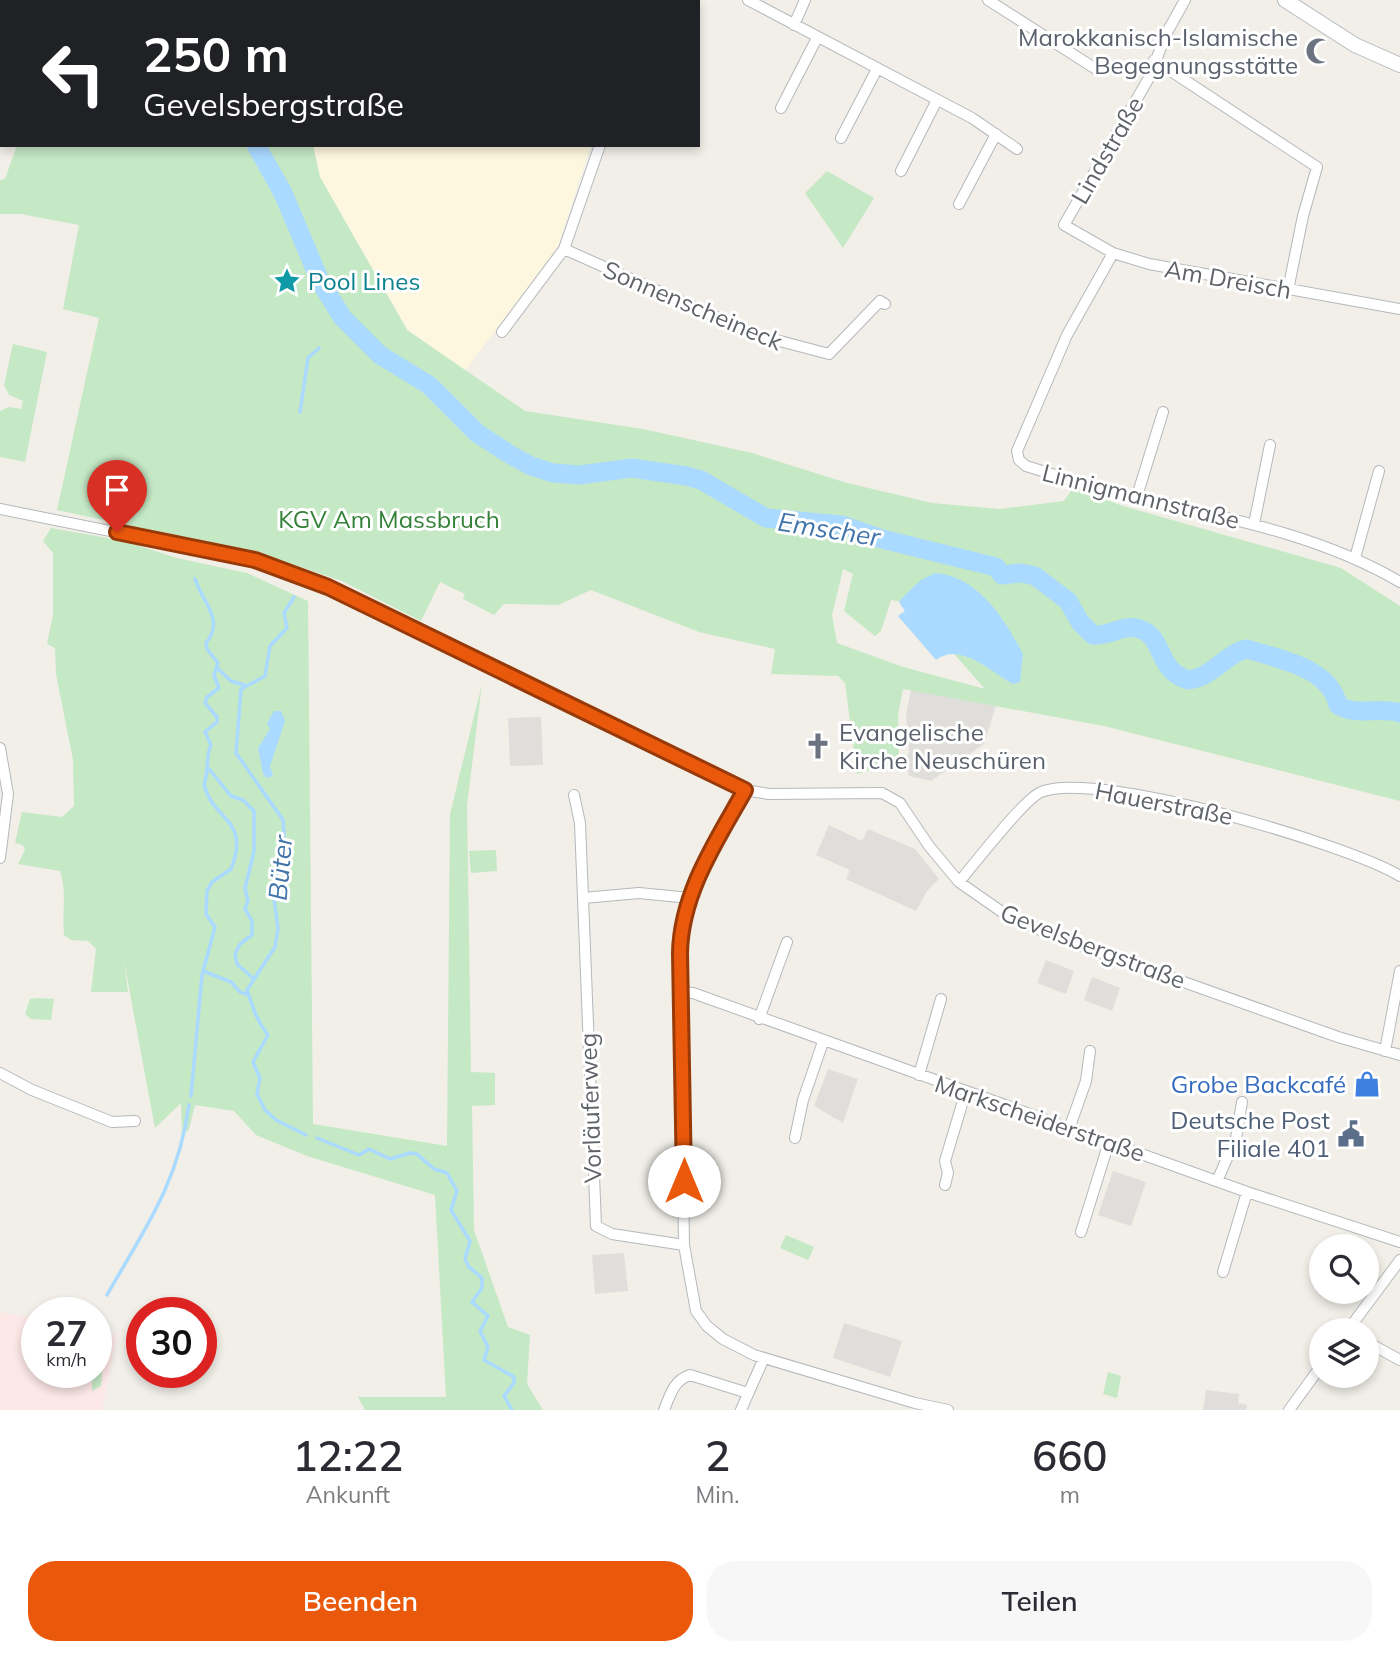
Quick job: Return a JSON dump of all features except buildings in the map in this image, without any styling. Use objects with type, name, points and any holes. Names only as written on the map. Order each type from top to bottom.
[{"type":"main road","points":[[1284,0],[1355,46],[1400,65]]},
{"type":"street","points":[[748,0],[937,100],[1017,149]]},
{"type":"street","points":[[793,25],[805,0]]},
{"type":"street","points":[[988,0],[1100,71]]},
{"type":"street","name":"Lindstraße","points":[[1064,225],[1147,82],[1154,60],[1185,0]]},
{"type":"street","points":[[781,108],[817,38]]},
{"type":"street","points":[[1154,60],[1317,167],[1303,216],[1288,290]]},
{"type":"street","points":[[841,138],[877,69]]},
{"type":"street","points":[[901,171],[937,100]]},
{"type":"street","points":[[959,204],[996,134]]},
{"type":"street","points":[[502,332],[564,249],[599,147]]},
{"type":"street","name":"Am Dreisch","points":[[1064,225],[1113,253],[1149,264],[1400,309]]},
{"type":"street","name":"Sonnenscheineck","points":[[564,249],[757,335],[829,354],[880,301],[885,304]]},
{"type":"street","name":"Linnigmannstraße","points":[[1113,253],[1067,335],[1017,451],[1019,460],[1026,467],[1254,524],[1355,558],[1400,582]]},
{"type":"street","points":[[1137,496],[1163,412]]},
{"type":"street","points":[[1254,524],[1270,445]]},
{"type":"street","points":[[1355,558],[1379,471]]},
{"type":"street","name":"Gevelsbergstraße","points":[[0,509],[255,560],[308,580],[745,790],[769,794],[872,791],[894,798],[959,882],[1002,912],[1049,934],[1400,1055]]},
{"type":"street","points":[[0,748],[8,793],[0,858]]},
{"type":"street","name":"Hauerstraße","points":[[959,882],[1035,795],[1058,787],[1074,786],[1133,794],[1240,818],[1351,855],[1400,876]]},
{"type":"street","points":[[745,790],[721,829],[690,898],[680,941],[684,1245],[696,1311],[707,1326],[723,1339],[764,1358],[914,1407],[948,1410]]},
{"type":"street","name":"Vorläuferweg","points":[[573,794],[580,823],[590,1128],[596,1226],[612,1234],[684,1245]]},
{"type":"street","points":[[583,898],[639,893],[690,898]]},
{"type":"street","points":[[759,1018],[787,942]]},
{"type":"street","points":[[1385,1051],[1400,971]]},
{"type":"street","name":"Markscheiderstraße","points":[[682,992],[693,993],[823,1042],[1247,1192],[1400,1242]]},
{"type":"street","points":[[919,1075],[942,999]]},
{"type":"street","points":[[795,1138],[803,1100],[823,1042]]},
{"type":"street","points":[[1069,1129],[1086,1081],[1090,1051]]},
{"type":"street","points":[[0,1073],[32,1090],[112,1122],[135,1121]]},
{"type":"street","points":[[945,1185],[948,1173],[945,1161],[966,1091]]},
{"type":"street","points":[[1217,1181],[1236,1138],[1242,1102]]},
{"type":"street","points":[[1081,1232],[1109,1142]]},
{"type":"street","points":[[1223,1272],[1247,1192]]},
{"type":"street","points":[[1357,1318],[1400,1260]]},
{"type":"street","points":[[1379,1349],[1400,1360]]},
{"type":"street","points":[[741,1410],[764,1358]]},
{"type":"street","points":[[664,1410],[672,1389],[681,1378],[690,1375],[748,1393]]},
{"type":"street","points":[[1289,1410],[1309,1382]]},
{"type":"shaded area","points":[[313,147],[590,147],[558,246],[465,371],[408,330],[320,177]]},
{"type":"shaded area","points":[[911,689],[996,706],[984,744],[931,781],[909,776],[905,763],[909,752],[906,715]]},
{"type":"shaded area","points":[[541,717],[543,765],[510,766],[508,718]]},
{"type":"shaded area","points":[[829,825],[862,841],[868,829],[915,849],[939,879],[927,891],[916,911],[846,879],[850,870],[816,855]]},
{"type":"shaded area","points":[[1046,960],[1074,971],[1066,994],[1037,983]]},
{"type":"shaded area","points":[[1092,977],[1120,988],[1112,1011],[1084,1000]]},
{"type":"shaded area","points":[[828,1069],[858,1079],[843,1123],[814,1106]]},
{"type":"shaded area","points":[[1113,1171],[1146,1182],[1131,1226],[1098,1215]]},
{"type":"shaded area","points":[[624,1253],[628,1291],[595,1294],[592,1255]]},
{"type":"shaded area","points":[[0,1312],[21,1316],[21,1388],[106,1388],[102,1410],[0,1410]]},
{"type":"shaded area","points":[[844,1323],[902,1341],[890,1377],[833,1358]]},
{"type":"shaded area","points":[[112,1334],[117,1335],[112,1360]]},
{"type":"shaded area","points":[[1206,1390],[1239,1394],[1238,1403],[1247,1405],[1246,1410],[1203,1410]]},
{"type":"green space","name":"KGV Am Massbruch","points":[[16,147],[313,147],[320,177],[407,330],[525,411],[643,429],[752,453],[847,483],[932,503],[999,509],[1064,501],[1073,488],[1123,506],[1341,568],[1400,606],[1400,801],[1104,726],[903,689],[898,715],[899,761],[857,774],[845,683],[838,676],[771,674],[775,649],[699,632],[591,590],[558,605],[504,604],[494,615],[463,599],[465,594],[440,582],[421,621],[342,581],[266,555],[57,510],[99,318],[63,309],[79,225],[21,214],[0,214],[0,180],[5,179]],"holes":[[[843,569],[853,574],[844,611],[875,636],[881,631],[891,600],[909,603],[985,689],[903,667],[837,643],[832,615]]]},
{"type":"green space","points":[[827,171],[874,198],[843,248],[805,193]]},
{"type":"green space","points":[[13,344],[47,352],[25,462],[0,457],[0,411],[9,407],[21,409],[23,401],[9,395],[4,385]]},
{"type":"green space","points":[[51,528],[124,541],[177,558],[247,573],[308,601],[313,1124],[447,1146],[450,814],[482,684],[467,805],[471,1072],[495,1073],[495,1105],[472,1106],[474,1230],[508,1327],[530,1335],[527,1384],[543,1410],[365,1410],[358,1397],[446,1397],[435,1195],[307,1156],[256,1135],[234,1111],[195,1105],[189,1129],[182,1136],[181,1103],[155,1128],[124,961],[128,992],[91,992],[96,949],[88,941],[71,940],[64,935],[64,895],[60,871],[18,864],[25,850],[23,845],[15,843],[22,812],[62,817],[74,806],[73,760],[56,674],[55,648],[47,644],[53,615],[53,553],[43,541]]},
{"type":"green space","points":[[496,850],[497,871],[471,873],[469,851]]},
{"type":"green space","points":[[30,999],[54,999],[51,1020],[31,1019],[25,1014]]},
{"type":"green space","points":[[786,1235],[814,1247],[808,1260],[780,1248]]},
{"type":"green space","points":[[1108,1372],[1121,1376],[1117,1398],[1103,1394]]},
{"type":"water","points":[[935,573],[965,582],[998,614],[1023,654],[1020,682],[1013,684],[965,656],[945,655],[936,660],[898,616],[905,611],[899,602],[901,599],[921,580]]},
{"type":"water","points":[[274,711],[281,711],[285,721],[270,766],[273,776],[267,778],[263,774],[258,748],[270,729],[267,723]]},
{"type":"waterway","name":"Emscher","points":[[257,147],[283,193],[320,281],[342,317],[380,355],[429,385],[477,433],[531,466],[553,473],[579,475],[632,468],[701,480],[766,518],[842,525],[882,539],[996,567],[1002,575],[1021,573],[1035,576],[1068,601],[1080,622],[1093,635],[1131,628],[1145,632],[1157,644],[1170,668],[1188,680],[1205,674],[1247,649],[1301,666],[1314,673],[1333,692],[1338,705],[1345,709],[1400,713]]},
{"type":"waterway","name":"Büter","points":[[342,326],[347,323]]},
{"type":"waterway","name":"Büter","points":[[300,412],[308,358],[319,348]]},
{"type":"waterway","points":[[191,1096],[202,975],[215,927],[206,914],[207,891],[212,882],[231,869],[236,852],[234,830],[215,806],[204,784],[211,745],[205,732],[217,722],[217,717],[205,703],[207,697],[219,688],[214,675],[218,663],[207,649],[206,643],[213,627],[211,611],[195,579]]},
{"type":"waterway","name":"Büter","points":[[294,597],[284,613],[287,628],[270,646],[265,676],[241,689],[236,753],[283,820],[284,834],[274,898],[278,929],[275,947],[247,990],[258,1019],[268,1035],[253,1062],[260,1078],[257,1094],[265,1110],[276,1120],[306,1135]]},
{"type":"waterway","points":[[217,668],[231,681],[244,685]]},
{"type":"waterway","points":[[210,770],[231,796],[243,800],[254,811],[254,851],[245,888],[248,901],[245,909],[252,921],[252,935],[240,944],[235,954],[237,964],[253,978]]},
{"type":"waterway","points":[[203,971],[231,982],[240,992],[249,995]]},
{"type":"waterway","points":[[107,1295],[147,1226],[168,1182],[177,1159],[189,1105]]},
{"type":"waterway","name":"Büter","points":[[317,1138],[359,1155],[369,1149],[390,1159],[410,1153],[417,1154],[434,1169],[447,1173],[457,1191],[451,1210],[470,1241],[465,1259],[469,1267],[482,1278],[482,1288],[472,1302],[488,1316],[480,1331],[488,1347],[484,1360],[514,1377],[514,1383],[504,1396],[512,1410]]},
{"type":"place","name":"Marokkanisch-Islamische Begegnungsstätte","points":[[1319,51]]},
{"type":"place","name":"Pool Lines","points":[[287,281]]},
{"type":"place","name":"Evangelische Kirche Neuschüren","points":[[818,746]]},
{"type":"place","name":"Grobe Backcafé","points":[[1367,1084]]},
{"type":"place","name":"Deutsche Post Filiale 401","points":[[1351,1134]]},
{"type":"route","points":[[117,532],[255,560],[328,587],[745,790],[721,829],[690,898],[682,925],[680,953],[684,1181]]}]
